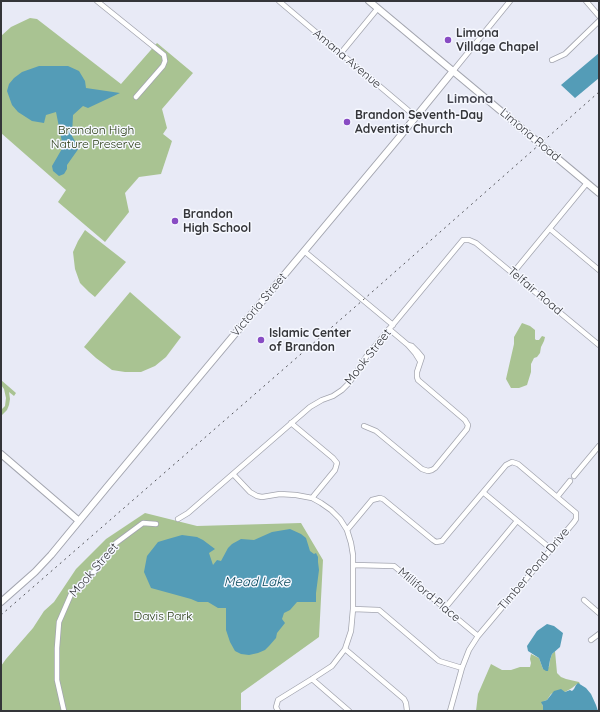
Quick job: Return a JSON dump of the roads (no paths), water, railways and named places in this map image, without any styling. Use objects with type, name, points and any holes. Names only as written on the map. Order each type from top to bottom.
[{"type":"street","points":[[97,1],[164,56],[165,61],[163,66],[136,97]]},
{"type":"street","name":"Amana Avenue","points":[[279,1],[416,117]]},
{"type":"street","name":"Limona Road","points":[[369,1],[599,193]]},
{"type":"street","name":"Victoria Street","points":[[1,602],[46,561],[416,117],[510,1]]},
{"type":"street","points":[[586,1],[599,16]]},
{"type":"street","points":[[341,53],[378,8]]},
{"type":"street","points":[[552,60],[565,54],[599,21]]},
{"type":"street","points":[[513,273],[587,183]]},
{"type":"street","points":[[550,229],[599,270]]},
{"type":"street","name":"Mook Street","points":[[178,519],[188,513],[316,403],[333,396],[342,390],[354,376],[366,357],[463,240],[469,240]]},
{"type":"street","name":"Telfair Road","points":[[469,240],[476,243],[599,345]]},
{"type":"street","points":[[304,251],[393,324]]},
{"type":"street","points":[[364,426],[376,431],[422,469],[428,471],[435,468],[465,432],[468,426],[465,420],[418,380],[416,374],[422,357],[412,346],[408,345],[389,329]]},
{"type":"street","points":[[291,423],[334,458],[337,463],[335,470],[312,498]]},
{"type":"street","points":[[574,476],[599,446]]},
{"type":"street","points":[[1,454],[79,520]]},
{"type":"street","name":"Timber Pond Drive","points":[[347,530],[372,500],[380,498],[433,540],[439,542],[445,539],[506,465],[512,462],[518,464],[574,511],[576,519],[478,636],[469,650],[462,668],[450,711]]},
{"type":"street","points":[[233,474],[250,492],[257,496],[262,497],[289,494],[312,498],[331,510],[340,519],[347,530],[351,543],[353,555],[353,609],[351,631],[345,649],[332,666],[278,700],[276,706],[278,711]]},
{"type":"street","points":[[557,497],[570,481]]},
{"type":"street","points":[[484,493],[551,549]]},
{"type":"street","points":[[445,608],[517,521]]},
{"type":"street","name":"Mook Street","points":[[64,711],[57,680],[57,648],[59,622],[72,592],[96,570],[116,543],[143,523],[156,524]]},
{"type":"street","name":"Milliford Place","points":[[353,565],[394,566],[478,636]]},
{"type":"street","points":[[584,600],[599,613]]},
{"type":"street","points":[[353,609],[379,610],[439,661],[462,668]]},
{"type":"street","points":[[591,640],[599,634]]},
{"type":"street","points":[[345,649],[404,699],[408,711]]},
{"type":"street","points":[[312,679],[349,711]]},
{"type":"water","points":[[599,53],[599,78],[575,98],[561,85]]},
{"type":"water","points":[[39,66],[68,66],[79,71],[85,81],[86,88],[120,93],[88,108],[83,106],[73,115],[72,136],[79,148],[67,165],[67,169],[64,174],[59,176],[53,171],[52,166],[63,147],[56,112],[46,115],[44,123],[32,121],[18,112],[12,105],[7,91],[9,84],[14,78],[22,72]]},
{"type":"water","name":"Mead Lake","points":[[290,529],[306,538],[310,551],[314,554],[316,553],[318,557],[319,570],[316,602],[297,602],[290,610],[284,613],[282,619],[285,623],[277,633],[276,638],[265,650],[258,653],[249,655],[241,654],[235,651],[226,630],[226,608],[218,608],[208,602],[198,602],[151,588],[144,572],[147,556],[158,542],[168,539],[182,535],[197,537],[203,540],[215,549],[209,553],[213,565],[217,560],[221,561],[228,548],[241,539],[254,540],[272,532]]},
{"type":"water","points":[[547,624],[554,626],[563,633],[560,647],[552,654],[548,671],[546,671],[543,669],[539,658],[528,651],[527,646],[537,631]]},
{"type":"water","points":[[578,683],[586,688],[591,694],[598,711],[543,711],[541,702],[547,700],[554,691],[561,689],[565,692],[570,690],[572,691]]},
{"type":"railway","points":[[1,615],[363,300],[599,92]]},
{"type":"place","name":"Limona Village Chapel","points":[[448,40]]},
{"type":"place","name":"Brandon Seventh-Day Adventist Church","points":[[347,122]]},
{"type":"place","name":"Brandon High School","points":[[175,221]]},
{"type":"place","name":"Islamic Center of Brandon","points":[[261,340]]},
{"type":"district","name":"Limona","points":[[470,99]]},
{"type":"park label","name":"Brandon High Nature Preserve","points":[[96,137]]},
{"type":"park label","name":"Davis Park","points":[[163,616]]}]
